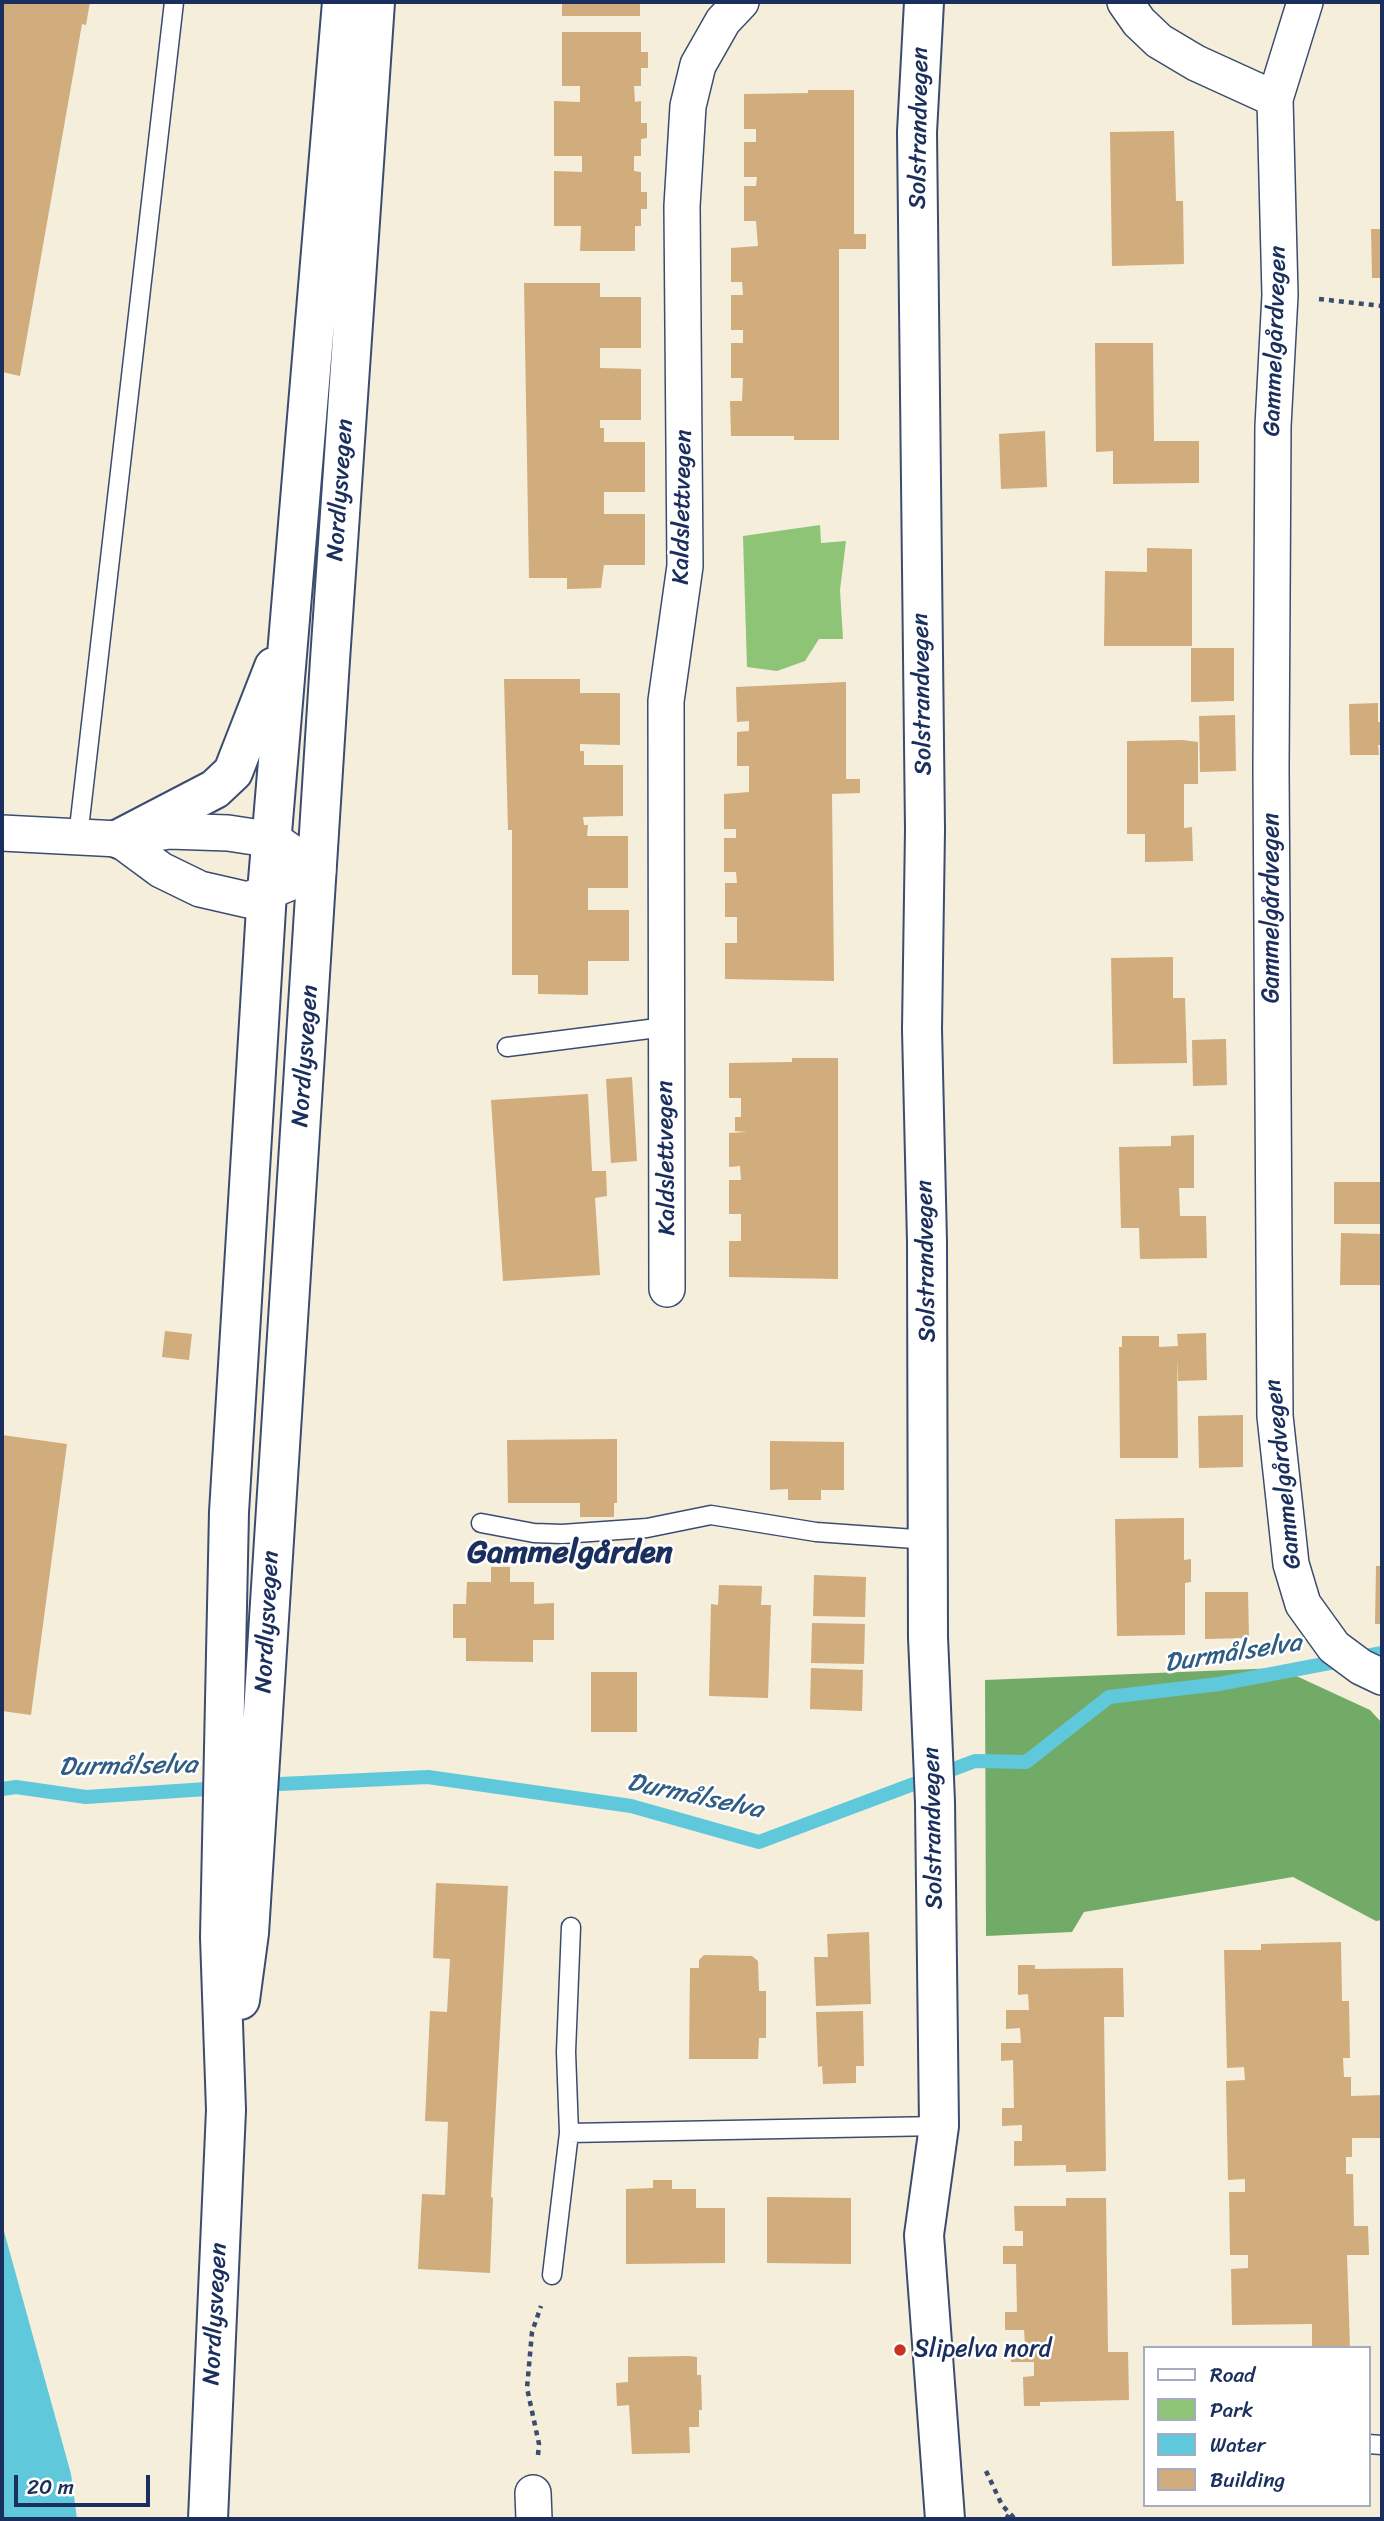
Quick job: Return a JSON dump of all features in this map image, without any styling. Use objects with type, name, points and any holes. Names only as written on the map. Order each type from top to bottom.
[{"type":"main road","name":"Nordlysvegen","points":[[208,2519],[226,2110],[220,1937],[229,1512],[267,892],[274,840],[287,632],[342,2]]},
{"type":"main road","name":"Nordlysvegen","points":[[226,2110],[249,1933],[375,2]]},
{"type":"main road","name":"Solstrandvegen","points":[[924,2],[917,132],[925,830],[922,1029],[928,1637],[935,1802],[939,2126],[924,2235],[945,2519]]},
{"type":"main road","points":[[119,839],[215,789],[233,772],[287,632]]},
{"type":"street","name":"Kaldslettvegen","points":[[667,1289],[666,702],[685,566],[682,206],[688,106],[698,65],[723,21],[741,2]]},
{"type":"street","points":[[1125,2],[1139,22],[1159,41],[1196,62],[1275,99]]},
{"type":"street","name":"Gammelgårdvegen","points":[[1306,2],[1275,99],[1280,295],[1273,426],[1270,768],[1271,1233],[1277,1452],[1292,1564],[1303,1604],[1314,1624],[1334,1647],[1361,1667],[1382,1677]]},
{"type":"street","points":[[2,833],[119,839],[169,831],[228,834],[274,840],[318,871]]},
{"type":"street","points":[[119,839],[161,870],[200,889],[248,900],[318,871]]},
{"type":"lane","points":[[78,837],[174,2]]},
{"type":"lane","points":[[507,1047],[665,1027]]},
{"type":"lane","points":[[481,1523],[562,1534],[648,1528],[710,1515],[816,1532],[929,1540]]},
{"type":"lane","points":[[552,2275],[569,2133],[566,2052],[571,1927]]},
{"type":"lane","points":[[569,2133],[939,2126]]},
{"type":"path","points":[[1280,295],[1382,306]]},
{"type":"path","points":[[534,2506],[539,2444],[527,2388],[532,2332],[552,2275]]},
{"type":"path","points":[[1006,2519],[1010,2513]]},
{"type":"green space","points":[[820,525],[821,543],[846,541],[840,590],[843,639],[819,639],[805,661],[777,671],[747,667],[743,536]]},
{"type":"green space","points":[[1279,1668],[1370,1710],[1382,1723],[1382,1920],[1376,1921],[1293,1877],[1084,1912],[1072,1932],[986,1936],[985,1680]]},
{"type":"water","points":[[2,2224],[71,2474],[77,2519],[2,2519]]},
{"type":"building","points":[[2,2],[90,2],[86,25],[82,24],[20,376],[2,372]]},
{"type":"building","points":[[562,2],[640,2],[640,16],[562,16]]},
{"type":"building","points":[[562,32],[641,32],[641,52],[648,52],[648,68],[641,68],[641,86],[634,86],[635,102],[641,101],[641,123],[647,123],[647,138],[641,139],[641,156],[634,156],[634,171],[641,172],[641,192],[647,192],[647,209],[641,209],[641,226],[635,226],[635,251],[580,251],[581,226],[554,226],[554,171],[582,172],[582,156],[554,156],[554,101],[580,102],[580,86],[562,86]]},
{"type":"building","points":[[808,90],[854,90],[854,234],[866,234],[866,249],[839,249],[839,440],[794,440],[794,436],[731,436],[730,401],[742,401],[743,378],[731,378],[731,343],[743,343],[743,330],[731,330],[731,295],[743,295],[742,282],[731,282],[731,248],[758,246],[756,221],[744,221],[744,186],[756,186],[757,177],[744,177],[744,142],[756,142],[756,129],[744,129],[744,94],[808,93]]},
{"type":"building","points":[[1174,131],[1176,201],[1183,201],[1184,264],[1112,266],[1110,132]]},
{"type":"building","points":[[1371,229],[1382,229],[1382,278],[1372,278]]},
{"type":"building","points":[[524,283],[600,283],[600,297],[641,297],[641,348],[600,348],[600,368],[641,369],[641,420],[600,420],[600,428],[604,428],[604,442],[645,442],[645,492],[604,492],[604,514],[645,514],[645,565],[604,565],[601,588],[567,589],[567,578],[529,578]]},
{"type":"building","points":[[1095,343],[1153,343],[1154,441],[1199,441],[1199,483],[1113,484],[1113,451],[1096,452]]},
{"type":"building","points":[[1045,431],[1047,487],[1001,489],[999,434]]},
{"type":"building","points":[[1147,548],[1192,549],[1192,646],[1104,646],[1105,571],[1147,572]]},
{"type":"building","points":[[1191,648],[1234,648],[1234,701],[1191,702]]},
{"type":"building","points":[[504,679],[580,679],[580,693],[620,693],[620,745],[580,744],[580,751],[584,751],[584,765],[623,765],[623,816],[583,817],[584,825],[588,825],[587,836],[628,836],[628,888],[588,888],[588,910],[629,910],[629,961],[588,961],[588,995],[538,994],[538,975],[512,975],[512,830],[508,830]]},
{"type":"building","points":[[846,682],[846,779],[860,779],[860,793],[832,794],[834,981],[725,979],[725,943],[737,943],[737,917],[725,917],[725,883],[737,883],[736,872],[724,872],[724,838],[736,838],[736,829],[724,829],[724,794],[749,792],[749,766],[737,766],[737,732],[749,731],[749,721],[737,722],[736,687]]},
{"type":"building","points":[[1378,703],[1378,722],[1382,722],[1379,755],[1350,755],[1349,704]]},
{"type":"building","points":[[1235,715],[1236,771],[1200,772],[1199,716]]},
{"type":"building","points":[[1127,741],[1198,742],[1198,784],[1184,784],[1184,828],[1192,827],[1193,861],[1145,862],[1145,834],[1127,834]]},
{"type":"building","points":[[1173,957],[1173,998],[1185,998],[1187,1063],[1113,1064],[1111,958]]},
{"type":"building","points":[[1226,1039],[1227,1085],[1193,1086],[1192,1040]]},
{"type":"building","points":[[792,1058],[838,1058],[838,1279],[729,1277],[729,1241],[741,1241],[741,1214],[729,1214],[729,1180],[741,1180],[740,1166],[729,1167],[729,1133],[747,1132],[735,1131],[735,1117],[741,1117],[741,1098],[729,1098],[729,1063],[792,1062]]},
{"type":"building","points":[[632,1077],[637,1161],[611,1163],[606,1079]]},
{"type":"building","points":[[588,1094],[592,1171],[606,1171],[607,1196],[595,1198],[600,1275],[503,1281],[491,1100]]},
{"type":"building","points":[[1194,1135],[1194,1188],[1179,1188],[1180,1216],[1206,1216],[1207,1258],[1140,1259],[1139,1228],[1121,1228],[1119,1147],[1171,1146],[1171,1136]]},
{"type":"building","points":[[1334,1182],[1382,1182],[1382,1224],[1334,1224]]},
{"type":"building","points":[[1341,1233],[1382,1234],[1382,1285],[1340,1285]]},
{"type":"building","points":[[165,1331],[192,1334],[189,1360],[162,1357]]},
{"type":"building","points":[[1206,1333],[1207,1380],[1178,1381],[1177,1358],[1178,1458],[1120,1458],[1119,1347],[1122,1347],[1122,1336],[1159,1336],[1159,1347],[1178,1346],[1177,1334]]},
{"type":"building","points":[[1243,1415],[1243,1467],[1199,1468],[1198,1416]]},
{"type":"building","points":[[2,1435],[67,1444],[31,1715],[2,1711]]},
{"type":"building","points":[[617,1439],[617,1503],[614,1503],[614,1517],[580,1517],[580,1503],[508,1503],[507,1440]]},
{"type":"building","points":[[770,1441],[844,1442],[844,1490],[821,1490],[821,1500],[788,1500],[788,1489],[770,1490]]},
{"type":"building","points":[[1184,1518],[1184,1560],[1191,1559],[1191,1582],[1185,1583],[1185,1635],[1117,1636],[1115,1519]]},
{"type":"building","points":[[1376,1566],[1382,1566],[1382,1624],[1375,1624]]},
{"type":"building","points":[[491,1567],[510,1567],[510,1582],[534,1582],[534,1604],[554,1603],[554,1640],[533,1640],[533,1662],[466,1661],[466,1638],[453,1638],[453,1604],[466,1604],[467,1582],[491,1582]]},
{"type":"building","points":[[814,1575],[866,1577],[865,1617],[813,1616]]},
{"type":"building","points":[[719,1585],[762,1586],[761,1605],[771,1605],[768,1698],[709,1696],[711,1604],[718,1605]]},
{"type":"building","points":[[1205,1592],[1248,1592],[1249,1638],[1205,1639]]},
{"type":"building","points":[[812,1623],[865,1624],[864,1664],[811,1663]]},
{"type":"building","points":[[811,1668],[863,1670],[862,1711],[810,1709]]},
{"type":"building","points":[[591,1672],[637,1672],[637,1732],[591,1732]]},
{"type":"building","points":[[436,1883],[508,1886],[491,2197],[490,2273],[418,2269],[422,2194],[445,2195],[448,2122],[425,2121],[430,2011],[447,2012],[450,1959],[433,1958]]},
{"type":"building","points":[[869,1932],[871,2004],[816,2006],[814,1957],[828,1957],[827,1934]]},
{"type":"building","points":[[1341,1942],[1342,2001],[1349,2001],[1350,2058],[1343,2058],[1344,2077],[1351,2077],[1351,2096],[1382,2095],[1382,2138],[1352,2138],[1352,2157],[1346,2157],[1346,2174],[1353,2174],[1354,2226],[1368,2226],[1369,2255],[1347,2255],[1350,2346],[1312,2346],[1312,2324],[1232,2325],[1231,2269],[1248,2268],[1248,2255],[1230,2255],[1229,2192],[1245,2192],[1245,2179],[1228,2180],[1226,2081],[1245,2080],[1244,2067],[1227,2068],[1224,1950],[1261,1950],[1261,1944]]},
{"type":"building","points":[[704,1955],[752,1956],[758,1961],[759,1991],[766,1991],[766,2038],[759,2038],[758,2059],[689,2059],[690,1968],[699,1968],[699,1960]]},
{"type":"building","points":[[1018,1965],[1035,1965],[1035,1969],[1123,1968],[1124,2017],[1104,2017],[1106,2171],[1066,2172],[1066,2165],[1014,2166],[1014,2141],[1022,2141],[1022,2125],[1002,2126],[1002,2108],[1014,2108],[1013,2060],[1001,2061],[1001,2043],[1021,2043],[1020,2028],[1006,2029],[1006,2010],[1029,2010],[1028,1994],[1018,1995]]},
{"type":"building","points":[[863,2011],[864,2066],[856,2066],[856,2083],[823,2084],[822,2066],[818,2067],[816,2012]]},
{"type":"building","points":[[653,2180],[672,2180],[672,2189],[696,2189],[696,2208],[725,2208],[725,2263],[626,2264],[626,2189],[653,2188]]},
{"type":"building","points":[[767,2197],[851,2198],[851,2264],[767,2263]]},
{"type":"building","points":[[1066,2198],[1106,2198],[1108,2352],[1128,2352],[1129,2400],[1040,2402],[1040,2406],[1024,2406],[1023,2377],[1034,2376],[1034,2362],[1011,2362],[1011,2344],[1025,2344],[1024,2330],[1005,2330],[1005,2312],[1017,2312],[1016,2264],[1003,2264],[1003,2246],[1023,2246],[1023,2231],[1015,2231],[1014,2206],[1066,2206]]},
{"type":"building","points":[[628,2357],[697,2357],[697,2375],[701,2375],[702,2410],[699,2410],[699,2427],[689,2427],[690,2453],[632,2454],[629,2405],[617,2406],[616,2383],[628,2382]]},
{"type":"waterway","name":"Durmålselva","points":[[259,1785],[428,1777],[631,1806],[759,1842],[975,1761],[1026,1762],[1109,1697],[1219,1684],[1382,1653]]},
{"type":"waterway","name":"Durmålselva","points":[[2,1789],[16,1787],[86,1797],[222,1788]]},
{"type":"place","name":"Slipelva nord","points":[[900,2350]]},
{"type":"district","name":"Gammelgården","points":[[570,1554]]}]
